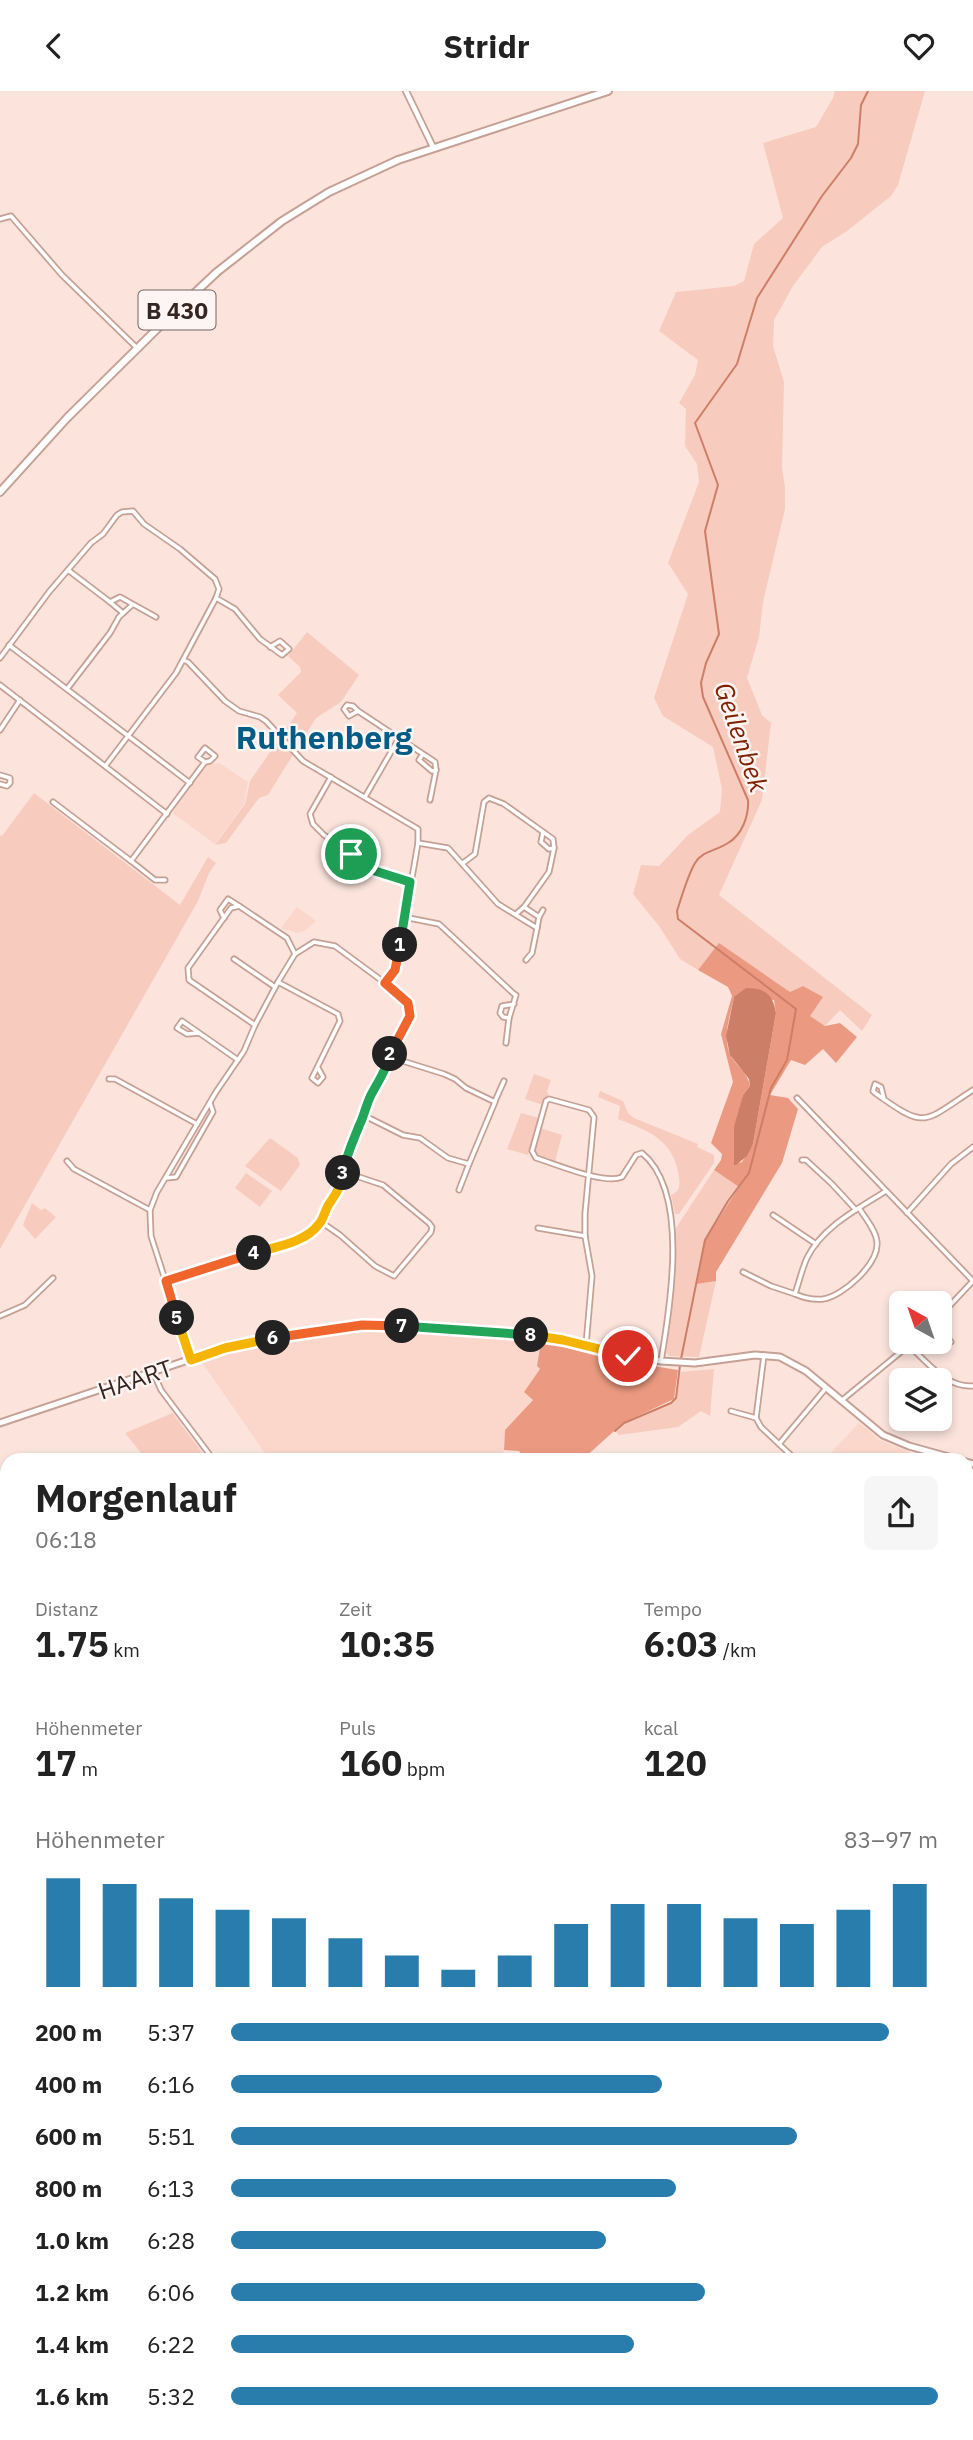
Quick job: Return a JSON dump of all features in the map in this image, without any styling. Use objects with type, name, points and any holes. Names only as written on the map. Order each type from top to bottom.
[{"type":"main road","name":"B 430","points":[[0,492],[67,418],[217,272],[282,221],[366,173],[433,147],[606,92]]},
{"type":"main road","name":"HAART","points":[[0,1423],[253,1341],[373,1324],[537,1335],[628,1356],[683,1363],[764,1355]]},
{"type":"main road","points":[[764,1355],[793,1362],[876,1430],[893,1440],[936,1453]]},
{"type":"street","points":[[406,91],[433,147]]},
{"type":"street","points":[[0,219],[11,216],[62,275],[138,348]]},
{"type":"street","points":[[0,658],[68,570],[91,544],[101,537],[117,515],[128,510],[215,579],[219,589],[216,598],[176,673],[106,765]]},
{"type":"street","points":[[68,570],[123,613]]},
{"type":"street","points":[[110,602],[120,597],[156,617]]},
{"type":"street","points":[[216,598],[235,609],[270,647],[282,655],[289,649],[280,641],[270,647]]},
{"type":"street","points":[[67,689],[123,613],[132,605]]},
{"type":"street","points":[[9,645],[190,783]]},
{"type":"street","points":[[183,660],[225,701],[239,711],[266,721],[300,758],[415,826],[419,831],[395,970],[385,983]]},
{"type":"street","points":[[0,685],[167,814]]},
{"type":"street","points":[[0,730],[20,700]]},
{"type":"street","points":[[358,711],[435,762],[430,800]]},
{"type":"street","points":[[365,797],[399,738]]},
{"type":"street","points":[[131,861],[205,762],[215,756],[205,748],[198,757],[205,762]]},
{"type":"street","points":[[423,754],[419,760],[432,771],[436,770]]},
{"type":"street","points":[[0,775],[10,778],[10,783],[7,786],[0,784]]},
{"type":"street","points":[[331,777],[310,814],[313,824],[324,835],[375,871],[410,882]]},
{"type":"street","points":[[463,863],[474,854],[484,802],[489,798],[504,804],[553,839],[549,872],[516,914]]},
{"type":"street","points":[[53,802],[155,880],[165,880]]},
{"type":"street","points":[[543,832],[541,842],[549,849],[554,848]]},
{"type":"street","points":[[418,843],[448,848],[498,904],[537,928]]},
{"type":"street","points":[[224,918],[220,910],[228,899],[287,938],[295,954]]},
{"type":"street","points":[[239,906],[232,908],[187,968],[189,980],[255,1025]]},
{"type":"street","points":[[524,907],[539,917]]},
{"type":"street","points":[[526,960],[532,953],[539,917],[543,910]]},
{"type":"street","points":[[404,917],[439,924],[514,994],[506,1043]]},
{"type":"street","points":[[166,1281],[300,1238],[321,1222],[335,1197],[349,1145],[410,1016],[410,1009],[404,997],[335,946],[314,942],[295,954],[238,1060],[197,1124],[150,1210],[151,1236],[191,1360]]},
{"type":"street","points":[[234,959],[275,987]]},
{"type":"street","points":[[278,982],[338,1014],[340,1021],[318,1068]]},
{"type":"street","points":[[509,1018],[503,1017],[499,1009],[514,1004]]},
{"type":"street","points":[[199,1033],[187,1034],[177,1028],[182,1021],[238,1060]]},
{"type":"street","points":[[390,1057],[444,1074],[457,1080],[466,1089],[495,1102]]},
{"type":"street","points":[[109,1079],[115,1079],[197,1124]]},
{"type":"street","points":[[459,1190],[504,1081]]},
{"type":"street","points":[[884,1099],[908,1116],[920,1119],[935,1114],[973,1090]]},
{"type":"street","points":[[797,1098],[973,1281],[952,1303]]},
{"type":"street","points":[[586,1345],[592,1276],[585,1235],[587,1173],[593,1115],[589,1110],[548,1100],[532,1155],[587,1173],[611,1180],[619,1179],[636,1156],[644,1154],[665,1189],[673,1229],[672,1289],[661,1361]]},
{"type":"street","points":[[166,1178],[176,1177],[213,1112],[210,1103]]},
{"type":"street","points":[[363,1115],[404,1135],[416,1136],[448,1158],[469,1164]]},
{"type":"street","points":[[907,1213],[951,1164],[973,1147]]},
{"type":"street","points":[[743,1272],[771,1286],[814,1299],[835,1295],[870,1265],[876,1252],[876,1235],[857,1209],[806,1160],[802,1160]]},
{"type":"street","points":[[66,1161],[74,1169],[150,1210]]},
{"type":"street","points":[[321,1222],[340,1235],[374,1266],[394,1278],[430,1232],[432,1227],[383,1185],[343,1171]]},
{"type":"street","points":[[795,1294],[804,1267],[816,1244],[857,1209],[886,1191]]},
{"type":"street","points":[[774,1215],[816,1244]]},
{"type":"street","points":[[538,1228],[585,1235]]},
{"type":"street","points":[[0,1316],[25,1305],[53,1278]]},
{"type":"street","points":[[764,1355],[756,1418],[761,1427],[789,1453]]},
{"type":"street","points":[[841,1401],[897,1355]]},
{"type":"street","points":[[922,1355],[950,1382],[973,1386]]},
{"type":"street","points":[[153,1372],[161,1390],[208,1453]]},
{"type":"street","points":[[779,1444],[826,1388]]},
{"type":"street","points":[[731,1411],[756,1418]]},
{"type":"street","points":[[973,2046],[973,2057]]},
{"type":"shaded area","points":[[835,91],[925,91],[898,185],[891,196],[822,247],[793,286],[774,320],[773,346],[784,382],[782,468],[785,509],[763,602],[759,637],[747,678],[762,715],[771,723],[762,800],[719,895],[872,1015],[862,1031],[840,1010],[825,1026],[809,1016],[822,997],[790,992],[719,944],[698,970],[680,959],[659,926],[633,894],[641,865],[659,866],[688,835],[720,812],[722,789],[713,747],[663,716],[654,698],[688,594],[668,563],[699,482],[697,464],[685,446],[686,409],[679,403],[695,375],[698,360],[659,331],[676,292],[734,286],[744,281],[754,244],[783,218],[763,143],[816,127]]},
{"type":"shaded area","points":[[307,632],[359,675],[341,702],[316,718],[268,795],[259,798],[226,843],[215,845],[245,804],[250,781],[297,713],[278,695],[301,672],[300,667],[288,656]]},
{"type":"shaded area","points":[[219,763],[248,782],[244,804],[215,844],[174,814],[173,808],[205,765]]},
{"type":"shaded area","points":[[34,793],[180,905],[208,857],[216,863],[198,901],[0,1249],[0,835],[2,836]]},
{"type":"shaded area","points":[[297,907],[316,921],[298,933],[281,928]]},
{"type":"shaded area","points":[[719,943],[790,992],[803,986],[823,997],[810,1016],[825,1026],[840,1023],[857,1037],[836,1063],[823,1049],[805,1065],[791,1060],[770,1095],[788,1098],[798,1109],[782,1163],[716,1272],[716,1281],[697,1284],[705,1240],[739,1187],[714,1170],[722,1154],[711,1143],[733,1082],[721,1034],[732,996],[728,987],[698,970]],"holes":[[[734,997],[774,1000],[776,1013],[753,1144],[742,1162],[734,1164],[735,1129],[743,1095],[750,1086],[732,1058],[727,1043],[727,1028]]]},
{"type":"shaded area","points":[[746,988],[767,993],[773,1001],[776,1013],[753,1144],[747,1156],[734,1165],[734,1127],[743,1095],[750,1086],[749,1079],[730,1055],[726,1036],[734,997]]},
{"type":"shaded area","points":[[534,1074],[551,1080],[547,1091],[549,1097],[546,1096],[543,1105],[525,1099]]},
{"type":"shaded area","points":[[600,1091],[623,1101],[628,1113],[634,1118],[698,1144],[697,1147],[714,1155],[714,1163],[679,1214],[675,1214],[671,1195],[678,1190],[679,1183],[672,1154],[650,1133],[618,1119],[620,1106],[598,1097]]},
{"type":"shaded area","points":[[521,1113],[539,1118],[528,1155],[507,1149]]},
{"type":"shaded area","points":[[540,1128],[562,1135],[555,1162],[536,1156],[534,1152]]},
{"type":"shaded area","points":[[270,1138],[298,1158],[300,1165],[281,1191],[245,1166]]},
{"type":"shaded area","points":[[714,1170],[739,1187],[705,1240],[697,1284],[716,1281],[699,1357],[669,1356],[666,1352],[673,1292],[676,1228]]},
{"type":"shaded area","points":[[246,1173],[272,1191],[260,1207],[235,1188]]},
{"type":"shaded area","points":[[32,1203],[41,1210],[45,1208],[56,1217],[35,1239],[23,1225]]},
{"type":"shaded area","points":[[379,1329],[541,1341],[537,1366],[540,1369],[533,1400],[505,1430],[503,1453],[265,1453],[201,1361],[253,1346],[341,1332]]},
{"type":"shaded area","points":[[541,1341],[609,1359],[678,1370],[674,1399],[623,1423],[590,1453],[520,1453],[504,1450],[505,1430],[533,1400],[524,1392],[540,1369],[537,1366]]},
{"type":"shaded area","points":[[714,1369],[710,1416],[701,1411],[678,1427],[619,1435],[615,1431],[624,1423],[671,1403],[676,1398],[680,1372]]},
{"type":"shaded area","points":[[173,1413],[203,1453],[141,1453],[125,1433]]},
{"type":"shaded area","points":[[859,1423],[880,1440],[911,1453],[831,1453]]},
{"type":"waterway","name":"Geilenbek","points":[[681,1359],[705,1240],[728,1201],[749,1173],[771,1088],[787,1060],[796,1009],[678,919],[677,911],[695,863],[701,856],[733,840],[744,825],[748,806],[748,800],[703,697],[701,683],[706,663],[719,634],[705,531],[718,485],[695,423],[737,364],[757,298],[822,196],[851,158],[858,144],[861,105],[868,91]]},
{"type":"waterway","name":"Geilenbek","points":[[615,1431],[624,1423],[671,1403],[676,1398],[680,1365]]},
{"type":"district","name":"Ruthenberg","points":[[324,737]]},
{"type":"route","points":[[351,854],[375,871],[410,882],[397,964],[385,983],[404,997],[410,1009],[410,1016],[391,1050],[381,1080],[364,1110],[349,1145],[340,1185],[321,1222],[300,1238],[166,1281],[191,1360],[253,1341],[373,1324],[548,1337],[628,1356]]}]
